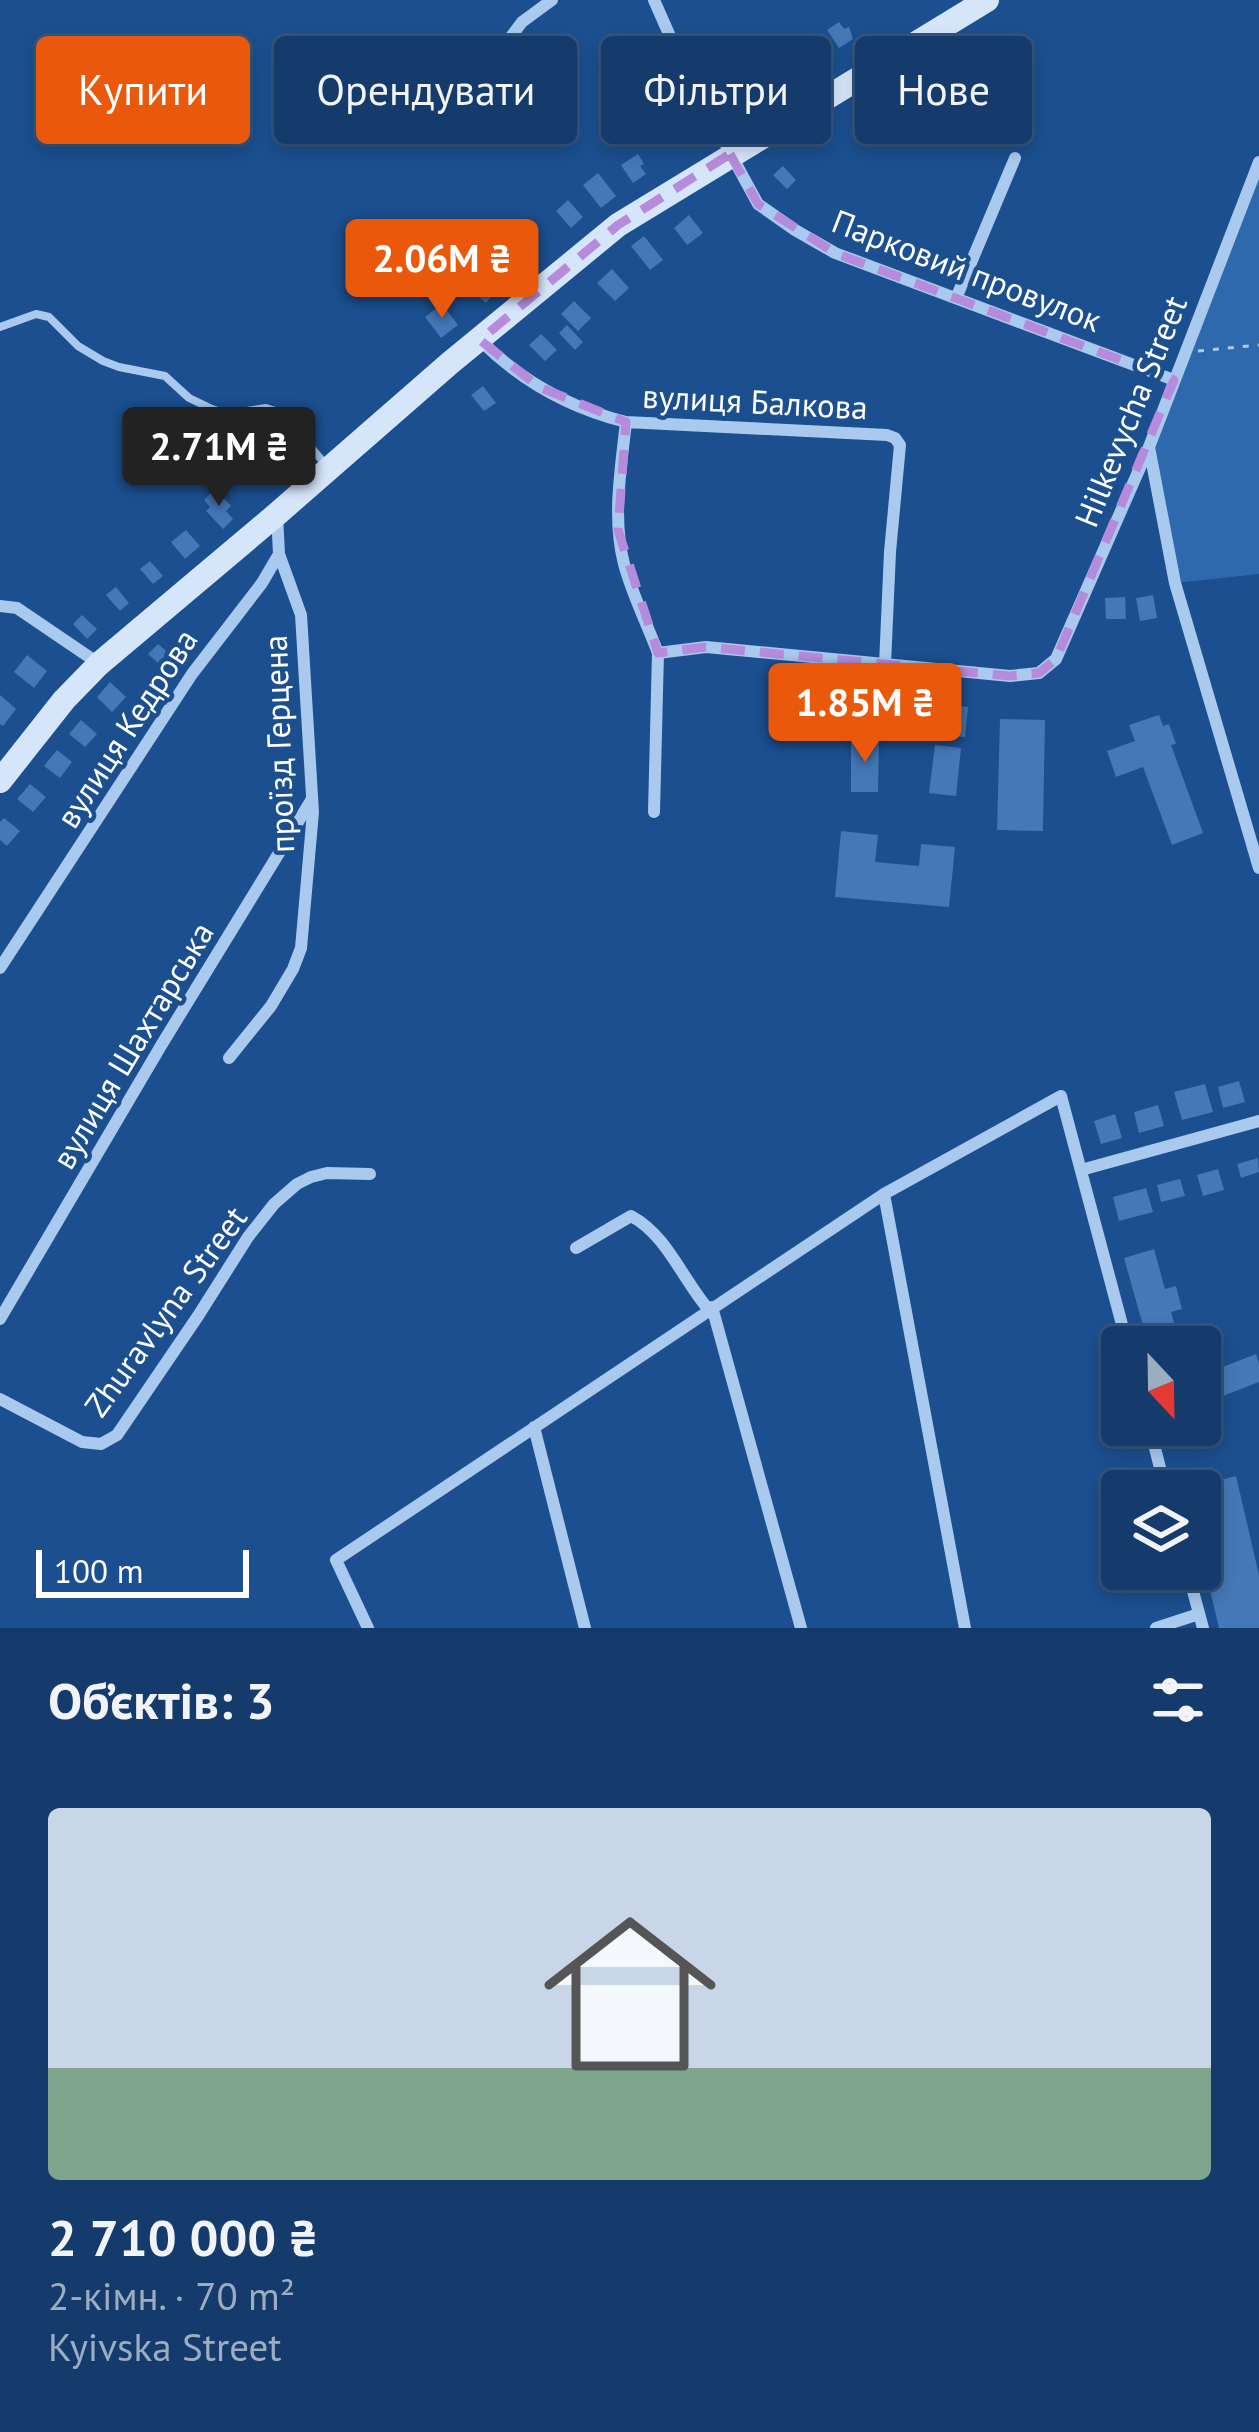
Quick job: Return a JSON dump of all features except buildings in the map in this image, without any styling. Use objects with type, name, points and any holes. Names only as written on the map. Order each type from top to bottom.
[{"type":"main road","points":[[0,781],[64,700],[100,664],[450,362],[617,225],[987,0]]},
{"type":"street","points":[[512,36],[552,0]]},
{"type":"street","name":"Парковий провулок","points":[[657,1],[684,68],[758,204],[835,253],[1174,380]]},
{"type":"street","points":[[957,296],[1015,158]]},
{"type":"street","name":"Hilkevycha Street","points":[[658,653],[706,647],[1010,676],[1039,673],[1056,659],[1149,447],[1259,162]]},
{"type":"street","name":"вулиця Балкова","points":[[480,340],[539,387],[593,414],[626,422],[895,438],[899,445],[885,664]]},
{"type":"street","points":[[626,422],[618,530],[624,565],[658,653],[654,812]]},
{"type":"street","points":[[1149,447],[1175,583],[1259,868]]},
{"type":"street","points":[[277,514],[279,554]]},
{"type":"street","name":"проїзд Герцена","points":[[229,1058],[272,1006],[302,948],[312,799],[301,615],[279,554]]},
{"type":"street","name":"вулиця Кедрова","points":[[0,968],[192,674],[279,554]]},
{"type":"street","points":[[0,607],[17,608],[100,664]]},
{"type":"street","name":"вулиця Шахтарська","points":[[0,1319],[312,799]]},
{"type":"street","points":[[368,1628],[336,1560],[884,1194],[1061,1096],[1122,1326]]},
{"type":"street","points":[[1081,1170],[1259,1121]]},
{"type":"street","name":"Zhuravlyna Street","points":[[0,1400],[82,1442],[100,1444],[116,1435],[274,1204],[311,1177],[370,1174]]},
{"type":"street","points":[[884,1194],[965,1628]]},
{"type":"street","points":[[576,1248],[631,1216],[658,1236],[694,1293],[710,1308],[801,1628]]},
{"type":"street","points":[[534,1427],[585,1628]]},
{"type":"street","points":[[1156,1628],[1201,1621],[1193,1590]]},
{"type":"lane","points":[[0,326],[36,314],[49,317],[78,346],[103,361],[165,376],[189,398],[212,410],[227,414],[266,408],[283,413],[328,468]]},
{"type":"path","points":[[1184,352],[1259,345]]},
{"type":"highlighted area","points":[[730,154],[758,204],[835,253],[1174,380],[1056,659],[1039,673],[1010,676],[706,647],[658,653],[618,530],[626,422],[539,387],[480,340],[618,225]]},
{"type":"shaded area","points":[[1259,162],[1259,574],[1175,583],[1149,447]]}]
